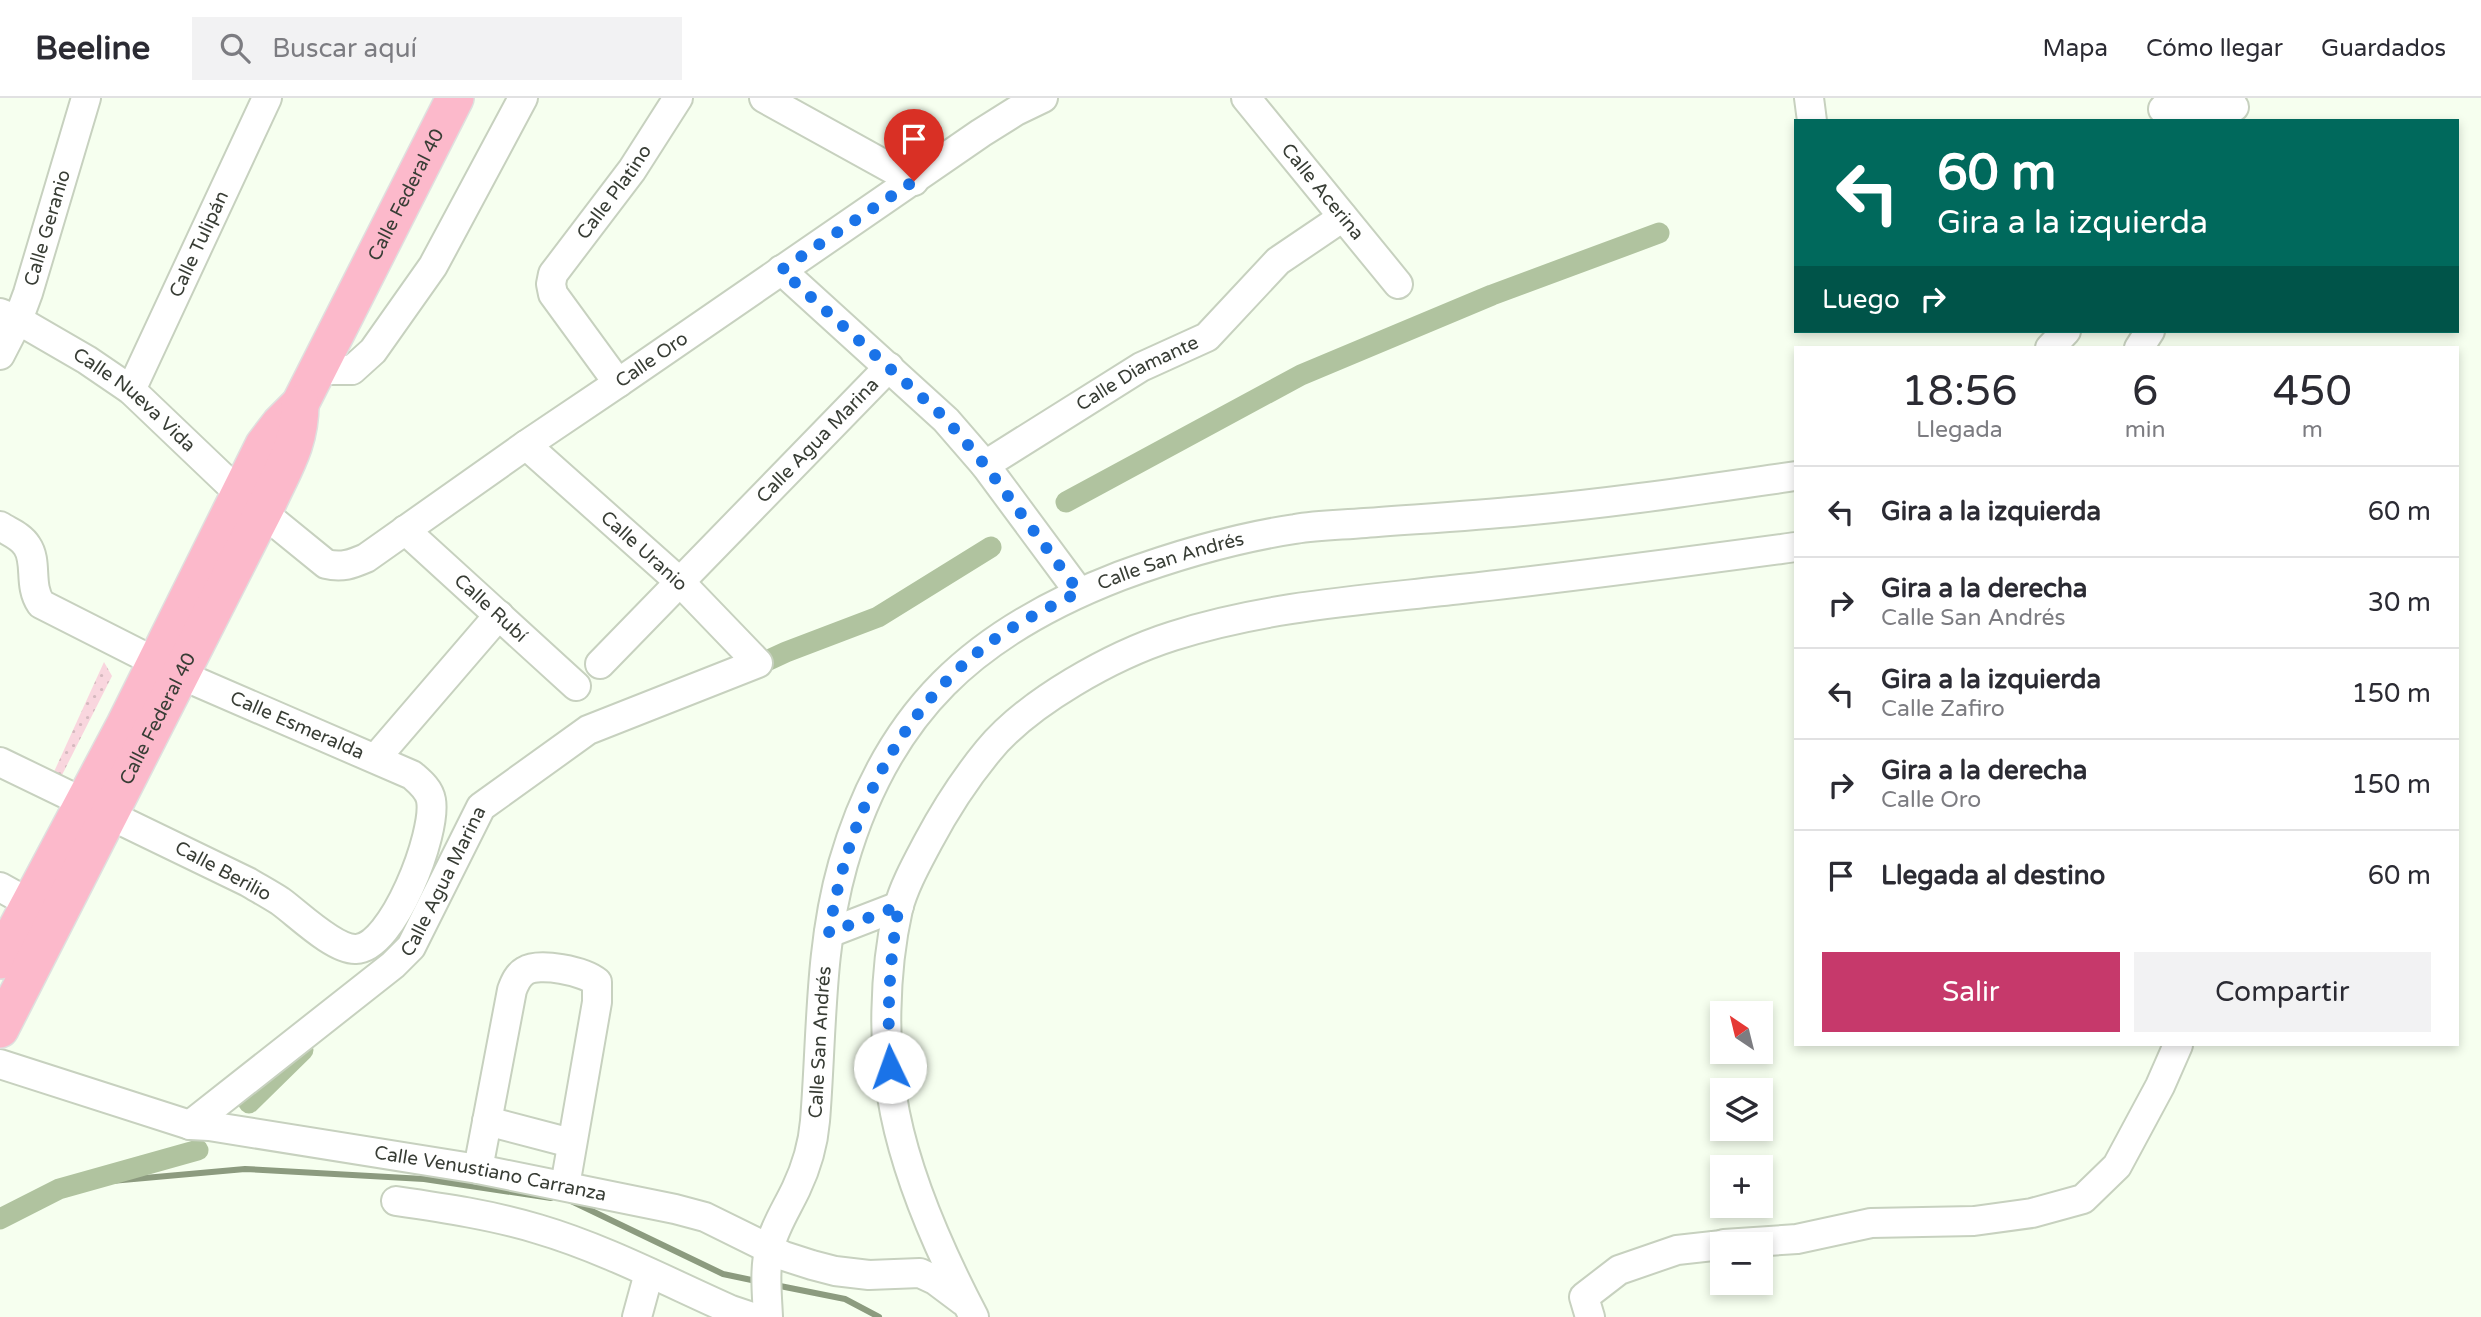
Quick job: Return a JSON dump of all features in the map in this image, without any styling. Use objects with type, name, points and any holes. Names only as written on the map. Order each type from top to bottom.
[{"type":"main road","name":"Calle Federal 40","points":[[0,960],[29,902],[96,809],[251,504],[264,445],[300,404],[455,98]]},
{"type":"main road","name":"Calle Federal 40","points":[[0,1029],[29,902]]},
{"type":"street","name":"Calle Geranio","points":[[0,354],[9,316],[28,293],[86,98]]},
{"type":"street","name":"Calle Tulipán","points":[[131,390],[267,98]]},
{"type":"street","points":[[317,370],[352,370],[373,351],[433,266],[523,98]]},
{"type":"street","name":"Calle Platino","points":[[618,383],[553,294],[553,274],[632,170],[678,98]]},
{"type":"street","points":[[764,98],[914,181]]},
{"type":"street","name":"Calle Oro","points":[[251,504],[326,564],[338,567],[366,558],[526,444],[914,181],[981,132],[1043,98]]},
{"type":"street","name":"Calle Acerina","points":[[1245,98],[1398,284]]},
{"type":"street","points":[[1809,98],[1812,119]]},
{"type":"street","points":[[2162,109],[2233,108]]},
{"type":"street","name":"Calle Diamante","points":[[985,465],[1141,367],[1207,337],[1278,261],[1343,217]]},
{"type":"street","points":[[781,270],[946,419],[985,465],[1079,592]]},
{"type":"street","name":"Calle Nueva Vida","points":[[9,316],[87,360],[131,390],[251,504]]},
{"type":"street","points":[[2052,346],[2064,333]]},
{"type":"street","name":"Calle Agua Marina","points":[[600,664],[890,367]]},
{"type":"street","name":"Calle Uranio","points":[[526,444],[681,583],[758,663]]},
{"type":"street","name":"Calle San Andrés","points":[[768,1257],[810,1153],[829,933],[844,862],[859,818],[877,777],[900,737],[947,679],[979,650],[1016,624],[1079,592],[1158,562],[1206,548],[1298,528],[1523,511],[1657,496],[1794,476]]},
{"type":"street","name":"Calle Esmeralda","points":[[0,526],[19,537],[29,547],[34,594],[41,604],[168,669],[412,775],[424,786],[431,798],[432,818],[425,851],[392,920],[369,945],[356,950]]},
{"type":"street","name":"Calle Rubí","points":[[405,530],[576,686]]},
{"type":"street","points":[[971,1311],[911,1173],[894,1109],[887,1018],[890,960],[899,906],[915,866],[938,822],[990,748],[1033,709],[1124,656],[1170,637],[1256,615],[1794,547]]},
{"type":"street","points":[[376,758],[499,615]]},
{"type":"street","name":"Calle Agua Marina","points":[[190,1125],[393,965],[411,947],[481,807],[587,730],[758,663]]},
{"type":"street","name":"Calle Berilio","points":[[0,762],[248,881],[277,899],[335,943],[356,950]]},
{"type":"street","points":[[829,933],[899,906]]},
{"type":"street","points":[[478,1169],[512,990],[517,979],[524,971],[535,968],[578,971],[597,982],[597,1002],[565,1186]]},
{"type":"street","points":[[1773,1241],[1797,1239],[1871,1223],[1974,1221],[2032,1213],[2083,1199],[2117,1166],[2160,1087],[2178,1046]]},
{"type":"street","name":"Calle Venustiano Carranza","points":[[0,1064],[190,1125],[478,1169],[675,1209],[705,1217],[768,1257],[784,1256],[835,1271],[869,1275],[920,1273],[935,1280],[971,1311]]},
{"type":"street","points":[[487,1121],[571,1143]]},
{"type":"street","points":[[396,1201],[462,1211],[566,1237],[731,1310],[762,1312],[768,1257]]},
{"type":"street","points":[[1590,1317],[1584,1297],[1619,1270],[1677,1250],[1710,1246]]},
{"type":"street","points":[[637,1317],[649,1273]]},
{"type":"shaded area","points":[[104,662],[112,676],[60,779],[53,774]]},
{"type":"waterway","points":[[1066,502],[1301,375],[1492,295],[1659,233]]},
{"type":"waterway","points":[[747,670],[878,617],[991,547]]},
{"type":"waterway","points":[[249,1103],[303,1050]]},
{"type":"waterway","points":[[0,1219],[59,1189],[198,1150]]},
{"type":"waterway","points":[[78,1184],[245,1169],[424,1179],[551,1198]]},
{"type":"waterway","points":[[569,1200],[723,1274],[761,1282]]},
{"type":"waterway","points":[[775,1285],[845,1299],[879,1317]]},
{"type":"route","points":[[890,1067],[887,1018],[890,960],[899,906],[829,933],[834,900],[859,818],[877,777],[900,737],[947,679],[979,650],[1016,624],[1079,592],[985,465],[946,419],[781,270],[914,181]]}]
